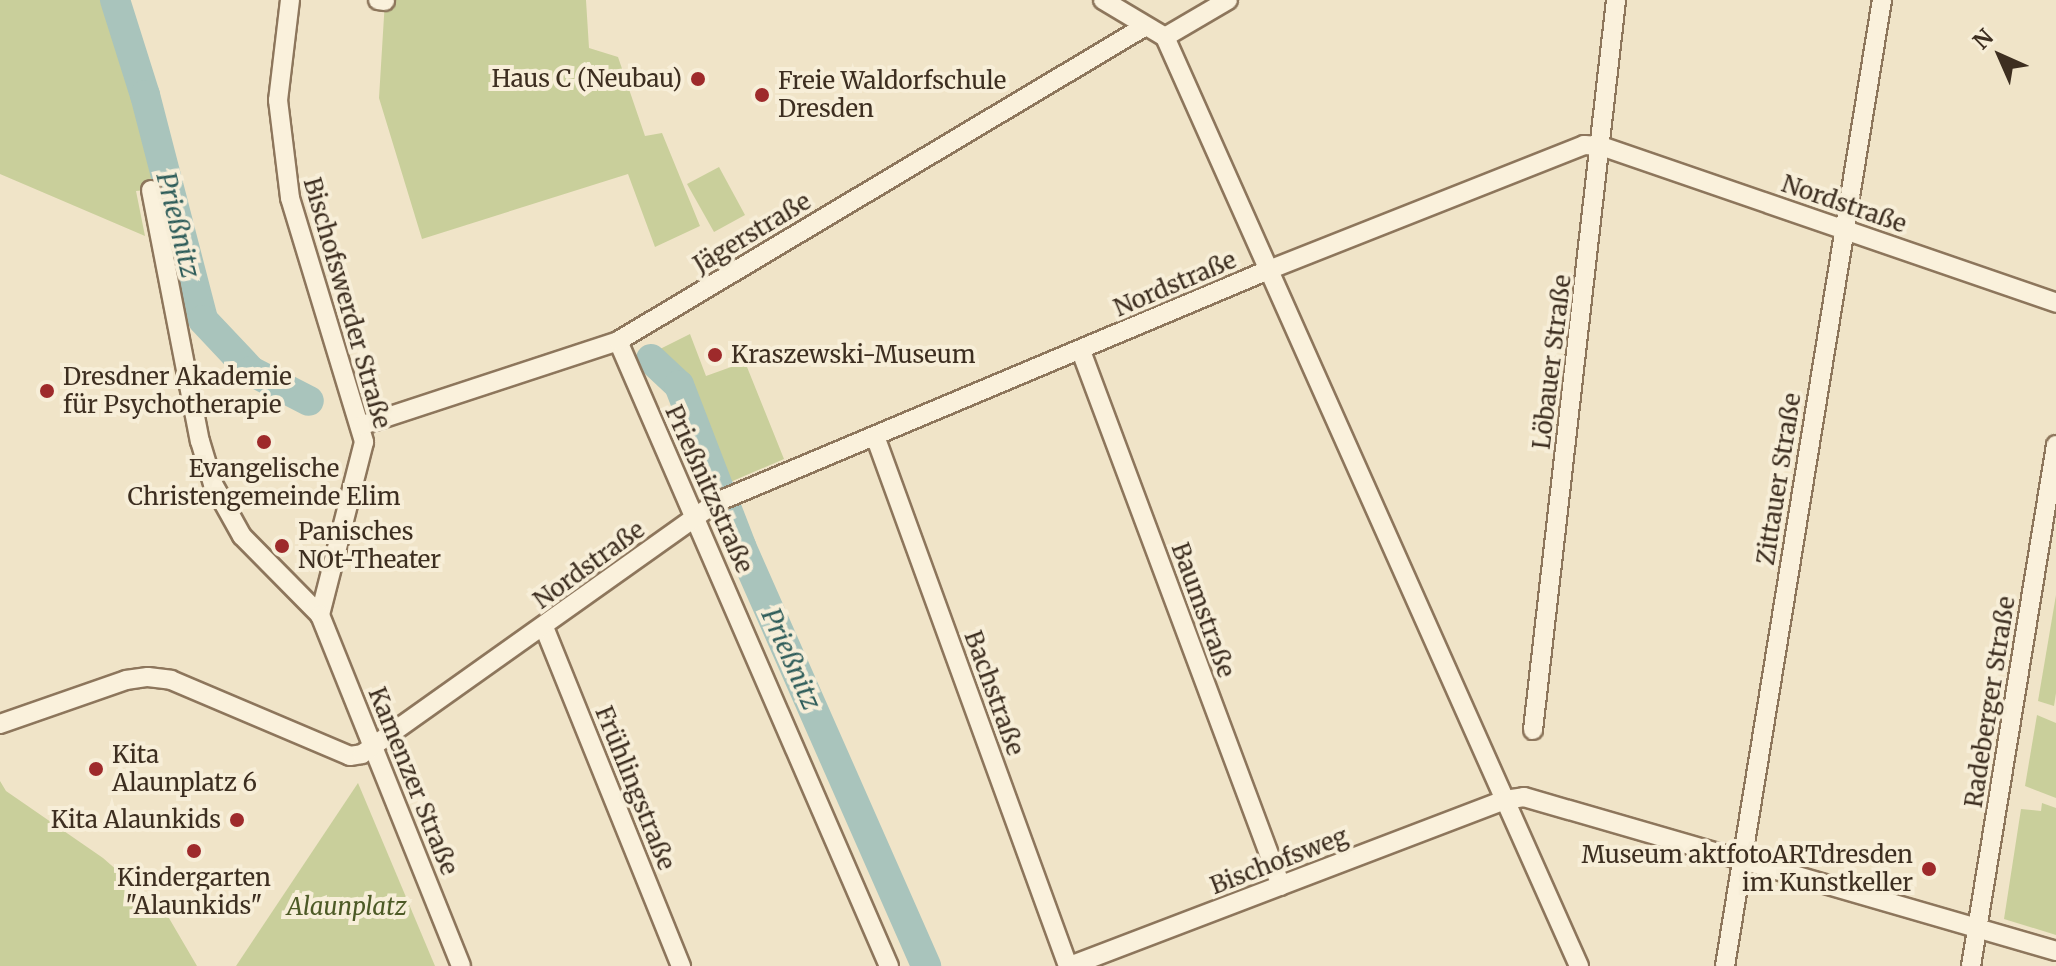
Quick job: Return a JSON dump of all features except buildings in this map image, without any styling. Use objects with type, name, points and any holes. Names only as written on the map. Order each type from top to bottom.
[{"type":"street","name":"Bischofswerder Straße","points":[[290,0],[278,100],[290,198],[364,442],[320,615]]},
{"type":"street","points":[[378,0],[385,1]]},
{"type":"street","points":[[1103,0],[1165,37],[1266,271],[1579,966]]},
{"type":"street","points":[[1165,37],[1228,0]]},
{"type":"street","name":"Löbauer Straße","points":[[1533,730],[1616,0]]},
{"type":"street","name":"Zittauer Straße","points":[[1725,966],[1882,0]]},
{"type":"street","name":"Jägerstraße","points":[[360,426],[618,341],[1144,27]]},
{"type":"street","name":"Nordstraße","points":[[375,749],[696,517],[724,500],[1266,271],[1584,145],[1601,146],[2056,303]]},
{"type":"street","points":[[151,190],[200,441],[213,484],[242,536],[320,615]]},
{"type":"street","name":"Prießnitzstraße","points":[[618,341],[889,966]]},
{"type":"street","name":"Baumstraße","points":[[1081,351],[1281,886]]},
{"type":"street","name":"Bachstraße","points":[[875,436],[1069,966]]},
{"type":"street","name":"Radeberger Straße","points":[[1971,966],[2056,445]]},
{"type":"street","name":"Kamenzer Straße","points":[[320,615],[461,966]]},
{"type":"street","name":"Frühlingstraße","points":[[544,627],[681,966]]},
{"type":"street","points":[[0,724],[148,677],[171,680],[350,756],[375,749]]},
{"type":"street","name":"Bischofsweg","points":[[1069,966],[1505,800],[1542,798],[1978,925],[2056,951]]},
{"type":"green space","points":[[0,0],[125,0],[176,187],[136,191],[145,236],[0,174]]},
{"type":"green space","points":[[385,0],[586,0],[589,48],[618,57],[645,136],[662,133],[700,226],[655,247],[628,174],[422,239],[379,98]]},
{"type":"green space","points":[[719,167],[745,215],[714,232],[687,184]]},
{"type":"green space","points":[[690,334],[706,376],[745,362],[784,459],[728,483],[685,380],[652,353]]},
{"type":"green space","points":[[2056,595],[2056,693],[2054,706],[2038,701]]},
{"type":"green space","points":[[2037,715],[2056,723],[2056,798],[2025,786]]},
{"type":"green space","points":[[0,781],[6,791],[103,858],[166,913],[197,966],[0,966]]},
{"type":"green space","name":"Alaunplatz","points":[[358,783],[435,966],[236,966]]},
{"type":"green space","points":[[2042,803],[2056,808],[2056,935],[2004,919],[2021,809],[2041,811]]},
{"type":"waterway","name":"Prießnitz","points":[[115,0],[145,95],[203,320],[251,371],[309,401]]},
{"type":"waterway","name":"Prießnitz","points":[[651,359],[679,385],[741,546],[926,966]]},
{"type":"place","name":"Haus C (Neubau)","points":[[698,79]]},
{"type":"place","name":"Freie Waldorfschule Dresden","points":[[762,95]]},
{"type":"place","name":"Kraszewski-Museum","points":[[715,355]]},
{"type":"place","name":"Dresdner Akademie für Psychotherapie","points":[[47,391]]},
{"type":"place","name":"Evangelische Christengemeinde Elim","points":[[264,442]]},
{"type":"place","name":"Panisches NOt-Theater","points":[[282,546]]},
{"type":"place","name":"Kita Alaunplatz 6","points":[[96,769]]},
{"type":"place","name":"Kita Alaunkids","points":[[237,820]]},
{"type":"place","name":"Kindergarten \"Alaunkids\"","points":[[194,851]]},
{"type":"place","name":"Museum aktfotoARTdresden im Kunstkeller","points":[[1929,869]]}]
